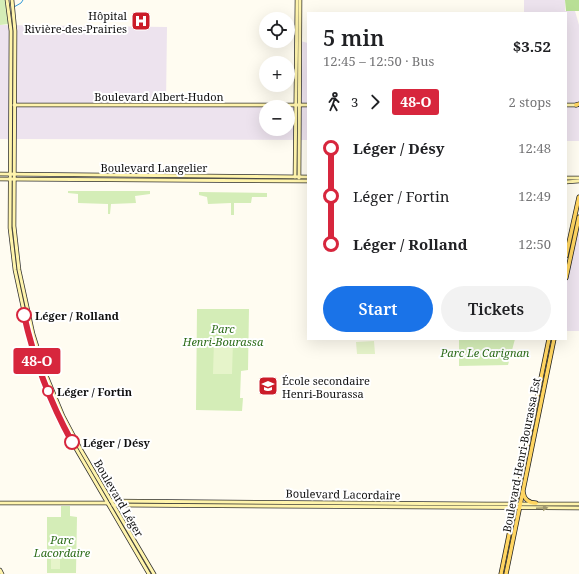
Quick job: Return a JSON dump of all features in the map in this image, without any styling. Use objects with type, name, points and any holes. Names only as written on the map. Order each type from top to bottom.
[{"type":"main road","points":[[8,0],[13,31]]},
{"type":"main road","points":[[12,0],[13,31]]},
{"type":"main road","points":[[297,0],[298,105]]},
{"type":"main road","points":[[297,181],[300,0]]},
{"type":"main road","name":"Boulevard Léger","points":[[13,31],[10,179],[19,270],[27,313],[39,355],[63,416],[149,574]]},
{"type":"main road","name":"Boulevard Léger","points":[[12,105],[14,176],[12,207]]},
{"type":"main road","name":"Boulevard Albert-Hudon","points":[[12,105],[307,105]]},
{"type":"main road","points":[[567,105],[578,105]]},
{"type":"main road","name":"Boulevard Langelier","points":[[0,174],[10,174],[14,176],[307,181]]},
{"type":"main road","name":"Boulevard Langelier","points":[[0,178],[10,179],[14,176],[307,177]]},
{"type":"main road","points":[[567,178],[579,178]]},
{"type":"main road","points":[[567,182],[579,181]]},
{"type":"main road","points":[[567,251],[579,197]]},
{"type":"main road","points":[[567,273],[579,217]]},
{"type":"main road","name":"Boulevard Henri-Bourassa Est","points":[[506,574],[549,340]]},
{"type":"main road","name":"Boulevard Henri-Bourassa Est","points":[[502,574],[523,489],[554,340]]},
{"type":"main road","points":[[523,489],[523,495],[525,498],[529,502],[536,503]]},
{"type":"main road","name":"Boulevard Lacordaire","points":[[0,503],[469,504],[579,508]]},
{"type":"main road","name":"Boulevard Léger","points":[[110,503],[154,574]]},
{"type":"main road","name":"Boulevard Lacordaire","points":[[518,506],[536,503],[579,504]]},
{"type":"main road","points":[[0,570],[2,574]]},
{"type":"shaded area","points":[[524,0],[565,0],[565,11],[575,11],[579,25],[579,141],[567,141],[567,12],[524,12]]},
{"type":"shaded area","points":[[0,25],[167,27],[166,104],[259,105],[259,136],[295,136],[295,105],[299,105],[300,41],[307,43],[307,140],[16,139],[14,141],[7,139],[0,139]]},
{"type":"shaded area","points":[[579,219],[579,331],[567,331],[567,274]]},
{"type":"green space","points":[[0,0],[5,0],[9,24],[0,25]]},
{"type":"green space","points":[[565,0],[579,0],[579,11],[566,11]]},
{"type":"green space","points":[[68,191],[150,191],[150,194],[135,196],[136,203],[111,204],[110,214],[108,214],[108,204],[78,203],[78,194],[68,193]]},
{"type":"green space","points":[[199,192],[267,193],[267,197],[252,197],[251,203],[234,203],[234,215],[231,215],[231,203],[208,204],[207,197],[199,195]]},
{"type":"green space","name":"Parc Henri-Bourassa","points":[[197,309],[249,309],[248,370],[241,371],[240,398],[243,398],[242,411],[196,410]]},
{"type":"green space","name":"Parc Le Carignan","points":[[459,340],[515,340],[508,365],[459,366]]},
{"type":"green space","points":[[214,341],[233,341],[232,374],[213,374]]},
{"type":"green space","points":[[374,341],[375,354],[357,354],[356,342]]},
{"type":"green space","name":"Parc Lacordaire","points":[[61,506],[70,506],[70,516],[77,517],[76,573],[47,573],[47,517],[61,517]]},
{"type":"green space","points":[[51,553],[60,553],[60,569],[51,569]]},
{"type":"waterway","points":[[14,7],[23,0]]},
{"type":"bus line","name":"48-O","points":[[24,315],[28,335],[42,377],[53,406],[72,442]]},
{"type":"place","name":"Hôpital Rivière-des-Prairies","points":[[141,21]]},
{"type":"place","name":"Léger / Rolland","points":[[24,315]]},
{"type":"place","name":"École secondaire Henri-Bourassa","points":[[268,386]]},
{"type":"place","name":"Léger / Fortin","points":[[48,391]]},
{"type":"place","name":"Léger / Désy","points":[[72,442]]}]
